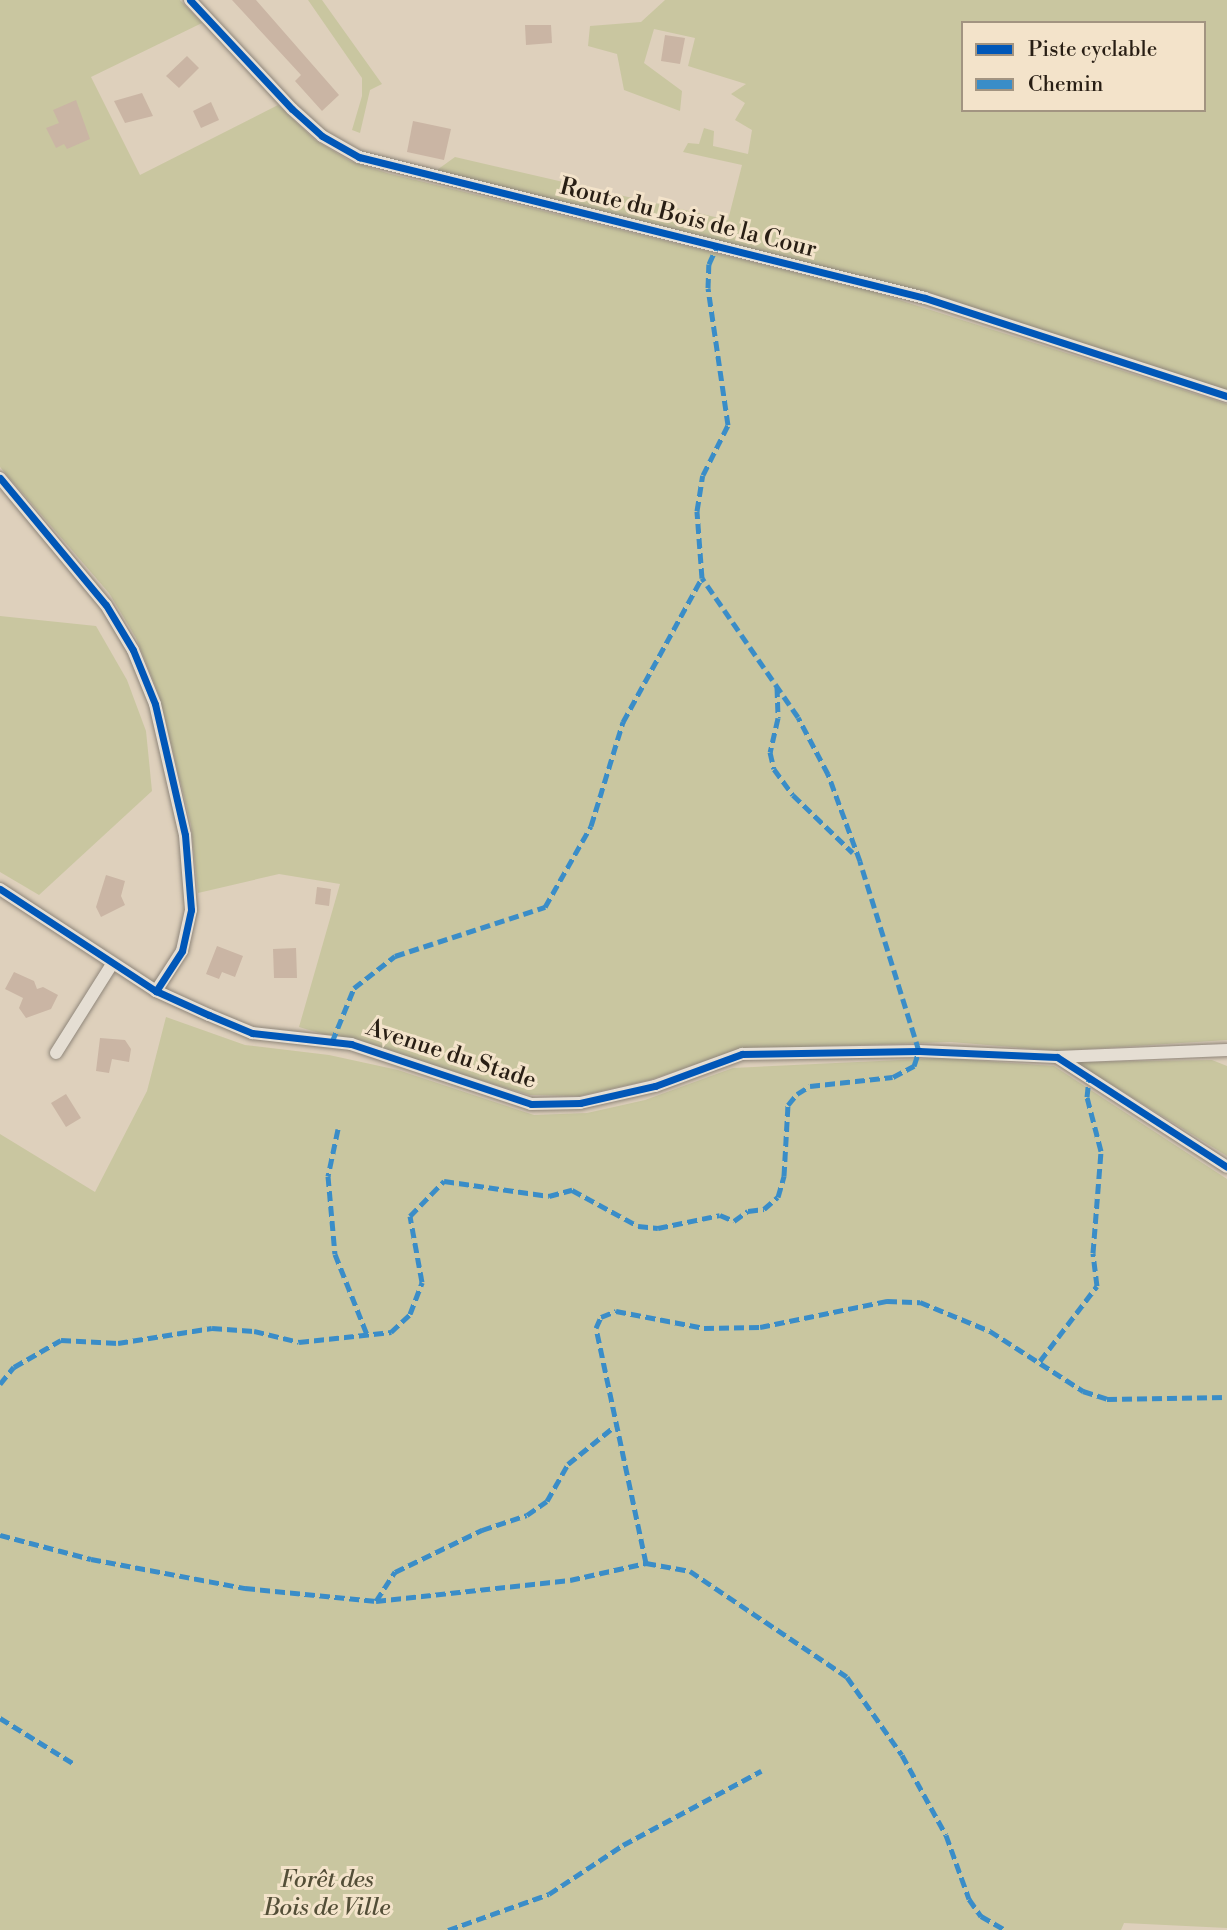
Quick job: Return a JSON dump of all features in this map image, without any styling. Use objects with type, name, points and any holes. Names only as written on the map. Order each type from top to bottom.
[{"type":"street","name":"Route du Bois de la Cour","points":[[190,0],[292,109],[322,136],[359,157],[925,298],[1227,396]]},
{"type":"street","points":[[0,478],[106,604],[133,650],[155,704],[185,835],[191,910],[182,951],[156,991]]},
{"type":"street","name":"Avenue du Stade","points":[[0,889],[156,991],[252,1032],[351,1044],[531,1104],[580,1103],[643,1089],[742,1054],[919,1051],[1057,1057],[1227,1050]]},
{"type":"street","points":[[56,1053],[112,964]]},
{"type":"street","points":[[1057,1057],[1227,1167]]},
{"type":"green space","points":[[0,0],[180,0],[202,23],[91,77],[140,175],[278,105],[315,140],[350,161],[387,173],[874,292],[1227,404],[1227,1040],[1059,1051],[951,1042],[740,1049],[650,1080],[579,1096],[530,1095],[299,1027],[340,884],[279,874],[198,893],[191,825],[159,695],[136,638],[109,593],[0,467]]},
{"type":"green space","points":[[308,0],[322,0],[382,84],[370,90],[360,133],[352,130],[362,96],[362,78]]},
{"type":"green space","points":[[665,0],[1227,0],[1227,391],[746,249],[437,170],[455,157],[728,220],[742,165],[683,152],[688,143],[699,144],[704,128],[714,131],[713,146],[748,154],[752,130],[735,120],[745,103],[731,94],[746,84],[688,66],[695,38],[654,29],[644,63],[682,91],[680,111],[624,90],[617,54],[588,46],[590,26],[641,22]]},
{"type":"green space","points":[[0,616],[96,626],[127,680],[146,731],[152,791],[39,895],[0,872]]},
{"type":"green space","name":"Forêt des Bois de Ville","points":[[166,1017],[245,1045],[329,1055],[398,1070],[534,1115],[587,1113],[645,1100],[733,1068],[943,1058],[1054,1066],[1227,1179],[1227,1928],[1124,1923],[1121,1930],[0,1930],[0,1134],[95,1192],[147,1091]]},
{"type":"green space","points":[[1212,1060],[1227,1066],[1227,1156],[1075,1062]]},
{"type":"building","points":[[232,0],[256,0],[339,95],[322,111],[295,81],[301,75]]},
{"type":"building","points":[[525,25],[551,25],[552,43],[526,45]]},
{"type":"building","points":[[665,35],[685,38],[680,64],[661,61]]},
{"type":"building","points":[[187,56],[199,68],[179,88],[166,76]]},
{"type":"building","points":[[142,93],[153,116],[125,123],[114,101]]},
{"type":"building","points":[[76,100],[90,139],[67,149],[64,144],[56,148],[46,128],[59,123],[53,110]]},
{"type":"building","points":[[211,102],[219,120],[201,128],[193,111]]},
{"type":"building","points":[[413,121],[451,129],[444,160],[407,152]]},
{"type":"building","points":[[106,875],[125,881],[121,896],[125,905],[101,917],[96,907]]},
{"type":"building","points":[[317,887],[331,889],[329,906],[315,904]]},
{"type":"building","points":[[217,946],[243,956],[235,977],[222,972],[219,979],[206,974]]},
{"type":"building","points":[[296,948],[297,978],[274,978],[273,949]]},
{"type":"building","points":[[14,972],[34,981],[37,989],[43,987],[58,995],[51,1009],[26,1018],[19,1008],[23,998],[5,989]]},
{"type":"building","points":[[100,1038],[125,1040],[131,1049],[129,1062],[112,1059],[109,1073],[96,1071]]},
{"type":"building","points":[[66,1094],[81,1118],[66,1127],[51,1103]]},
{"type":"marked path","points":[[332,1042],[354,988],[395,956],[545,907],[591,826],[623,722],[702,578],[697,511],[703,475],[728,425],[708,288],[709,264],[717,246]]},
{"type":"marked path","points":[[0,1384],[14,1367],[61,1340],[118,1343],[212,1328],[254,1331],[299,1342],[391,1332],[410,1314],[422,1282],[410,1216],[444,1181],[549,1196],[572,1190],[638,1226],[658,1228],[720,1215],[734,1221],[748,1211],[764,1209],[778,1197],[784,1176],[788,1105],[797,1094],[810,1086],[893,1077],[914,1066],[919,1051],[860,861],[828,774],[798,717],[702,578]]},
{"type":"marked path","points":[[777,687],[778,718],[770,752],[774,769],[793,795],[853,853]]},
{"type":"marked path","points":[[1040,1361],[1097,1286],[1093,1253],[1101,1151],[1087,1097],[1089,1077]]},
{"type":"marked path","points":[[338,1129],[328,1176],[335,1254],[368,1337]]},
{"type":"marked path","points":[[646,1563],[596,1328],[601,1317],[616,1311],[704,1328],[760,1327],[887,1301],[920,1302],[990,1331],[1083,1391],[1107,1399],[1227,1397]]},
{"type":"marked path","points":[[376,1601],[395,1572],[482,1530],[527,1515],[547,1501],[568,1464],[615,1426]]},
{"type":"marked path","points":[[0,1535],[91,1559],[245,1588],[376,1601],[570,1580],[646,1563],[690,1571],[847,1677],[902,1755],[946,1835],[969,1899],[981,1916],[1005,1930]]},
{"type":"marked path","points":[[0,1718],[76,1765]]},
{"type":"marked path","points":[[448,1930],[549,1894],[623,1845],[761,1771]]},
{"type":"cycle path","points":[[190,0],[292,109],[322,136],[359,157],[925,298],[1227,396]]},
{"type":"cycle path","points":[[0,478],[106,605],[133,650],[155,704],[185,835],[191,910],[182,951],[156,991]]},
{"type":"cycle path","points":[[0,889],[156,991],[252,1033],[351,1044],[531,1104],[580,1103],[655,1086],[742,1054],[919,1051],[1057,1057],[1227,1167]]}]
